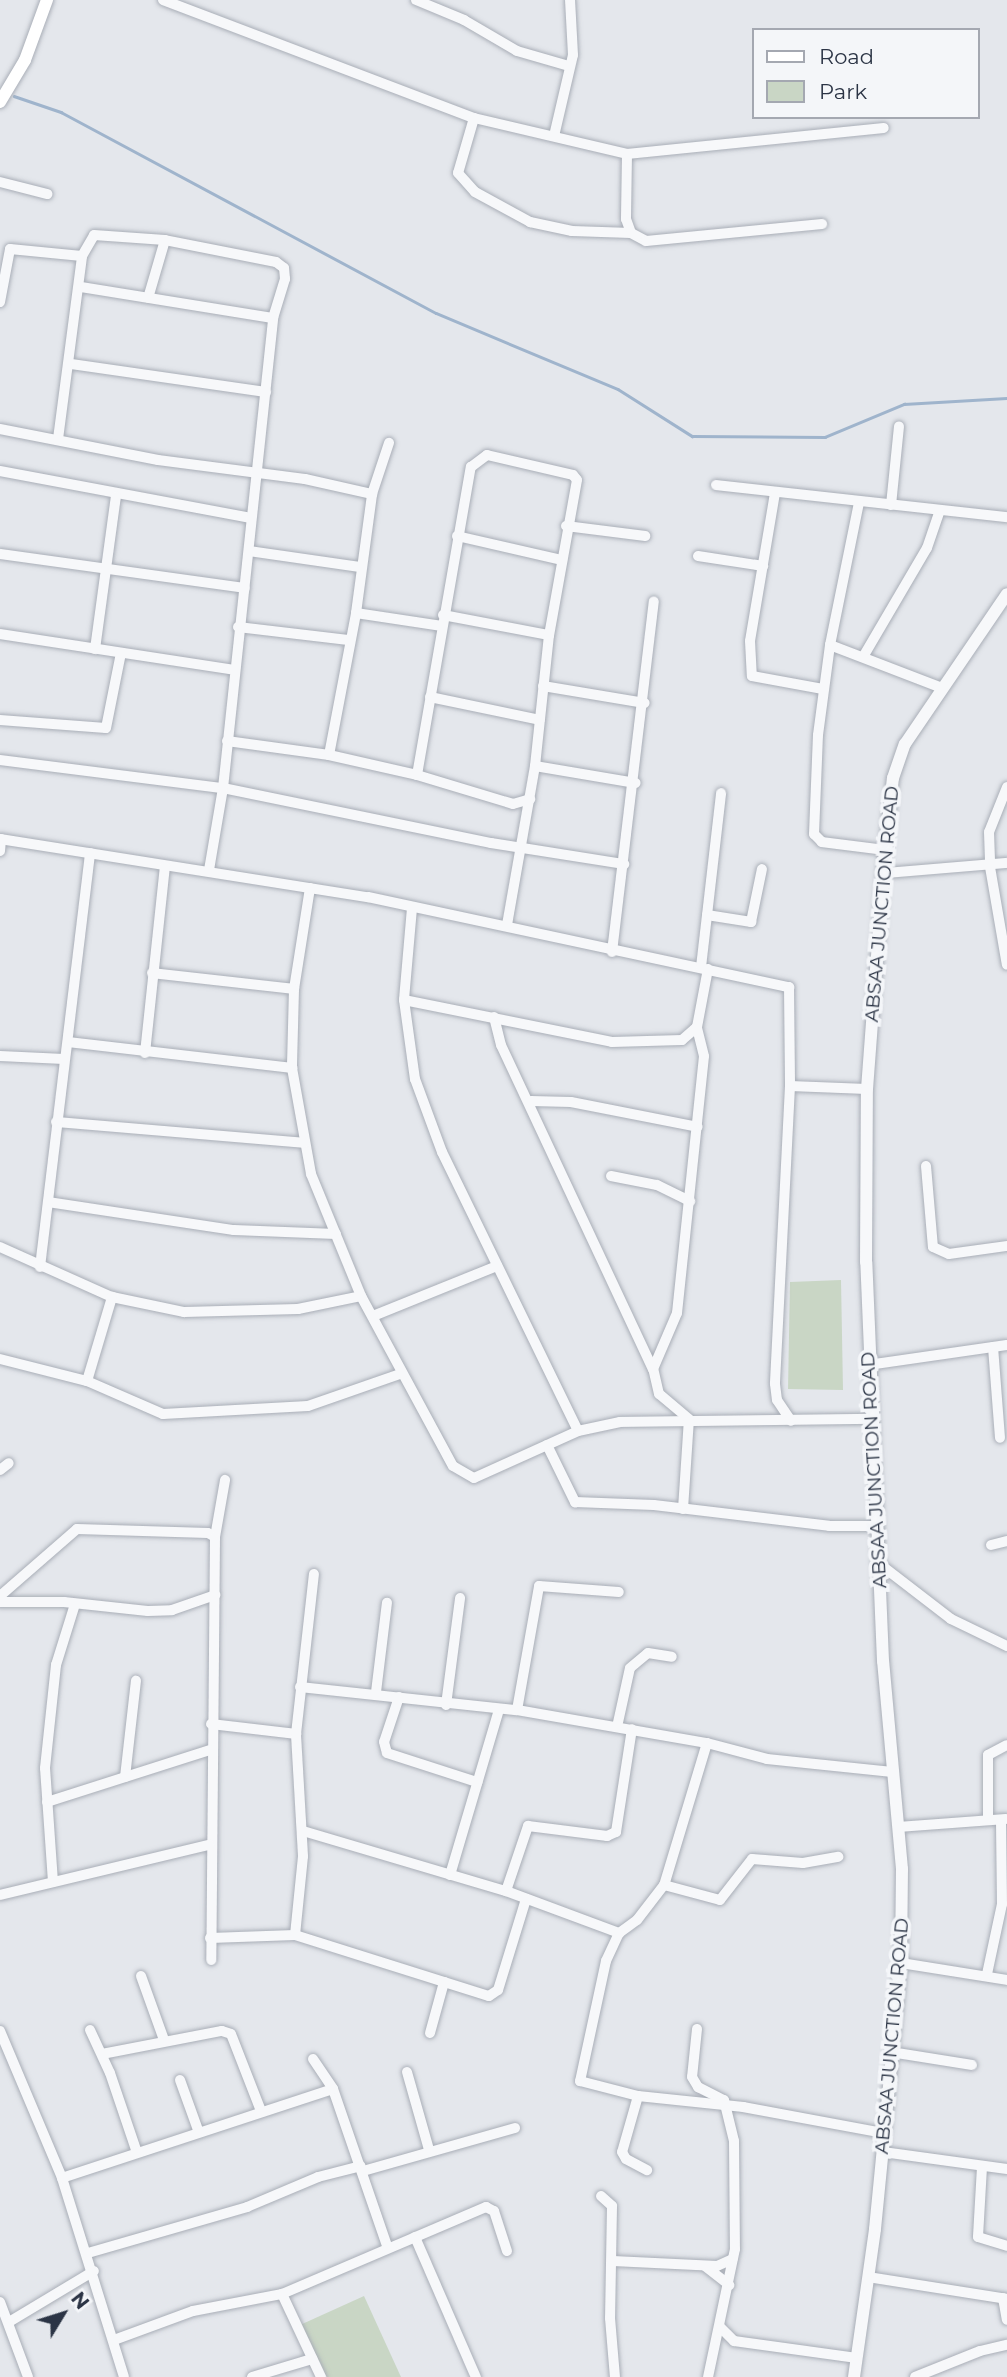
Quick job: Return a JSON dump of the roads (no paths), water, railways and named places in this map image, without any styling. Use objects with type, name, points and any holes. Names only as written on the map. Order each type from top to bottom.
[{"type":"main road","points":[[0,102],[25,60],[47,0]]},
{"type":"street","points":[[163,0],[474,118],[627,154],[884,128]]},
{"type":"street","points":[[416,0],[464,20],[517,51],[569,66]]},
{"type":"street","points":[[554,136],[569,66],[573,26],[570,0]]},
{"type":"street","points":[[474,118],[458,173],[475,192],[530,222],[572,231],[631,233],[646,240],[822,224]]},
{"type":"street","points":[[627,154],[626,219],[631,233]]},
{"type":"street","points":[[0,182],[47,194]]},
{"type":"street","points":[[58,439],[71,364],[81,287],[82,256],[94,235],[165,240],[276,262],[284,268],[285,279],[273,318],[250,518],[245,588],[238,627],[223,788],[208,870]]},
{"type":"street","points":[[148,298],[165,240]]},
{"type":"street","points":[[0,302],[10,248],[82,256]]},
{"type":"street","points":[[81,287],[273,318]]},
{"type":"street","points":[[71,364],[266,392]]},
{"type":"street","points":[[891,505],[899,426]]},
{"type":"street","points":[[0,429],[158,460],[255,473],[372,494]]},
{"type":"street","points":[[329,755],[348,640],[356,613],[360,567],[372,494],[389,443]]},
{"type":"street","points":[[417,775],[471,467],[487,455],[575,477],[549,635],[535,766],[523,846],[507,925]]},
{"type":"street","points":[[0,471],[116,496],[250,518]]},
{"type":"street","points":[[716,485],[859,503],[1007,517]]},
{"type":"street","points":[[775,493],[750,641],[752,676],[823,689]]},
{"type":"street","points":[[95,649],[104,566],[116,496]]},
{"type":"street","points":[[859,503],[823,689],[814,834],[822,842],[885,850]]},
{"type":"street","points":[[863,657],[927,548],[940,510]]},
{"type":"street","points":[[566,526],[645,537]]},
{"type":"street","points":[[457,536],[562,560]]},
{"type":"street","points":[[249,551],[360,567]]},
{"type":"street","points":[[0,554],[104,566],[245,588]]},
{"type":"street","points":[[698,556],[763,566]]},
{"type":"street","name":"ABSAA JUNCTION ROAD","points":[[856,2377],[883,2152],[901,1963],[898,1827],[877,1562],[868,1365],[867,1088],[886,873],[885,850],[898,763],[942,688],[1007,594]]},
{"type":"street","points":[[612,952],[636,783],[654,602]]},
{"type":"street","points":[[356,613],[549,635]]},
{"type":"street","points":[[238,627],[348,640]]},
{"type":"street","points":[[0,634],[234,670]]},
{"type":"street","points":[[830,645],[942,688]]},
{"type":"street","points":[[0,720],[106,728],[121,653]]},
{"type":"street","points":[[544,686],[645,703]]},
{"type":"street","points":[[430,697],[540,720]]},
{"type":"street","points":[[227,741],[329,755],[417,775],[513,804],[530,799]]},
{"type":"street","points":[[0,760],[223,788],[624,864]]},
{"type":"street","points":[[535,766],[636,783]]},
{"type":"street","points":[[1007,787],[989,832],[990,866],[1007,965]]},
{"type":"street","points":[[653,1369],[677,1313],[704,1056],[697,1027],[721,793]]},
{"type":"street","points":[[0,851],[1,839],[166,867],[208,870],[507,925],[612,952],[704,968],[791,989],[790,1086],[775,1384],[777,1400],[791,1421]]},
{"type":"street","points":[[40,1267],[90,853]]},
{"type":"street","points":[[886,873],[1007,863]]},
{"type":"street","points":[[145,1054],[166,867]]},
{"type":"street","points":[[707,915],[751,922],[762,869]]},
{"type":"street","points":[[310,888],[293,989],[292,1068],[311,1174],[361,1296],[400,1374],[453,1466],[463,1475],[474,1478],[578,1431],[620,1422],[689,1419],[871,1419]]},
{"type":"street","points":[[412,908],[404,1000],[415,1079],[442,1152],[578,1431]]},
{"type":"street","points":[[152,973],[293,989]]},
{"type":"street","points":[[404,1000],[612,1042],[682,1040],[697,1027]]},
{"type":"street","points":[[494,1017],[501,1045],[531,1101],[653,1369],[659,1394],[689,1419]]},
{"type":"street","points":[[68,1042],[145,1054],[292,1068]]},
{"type":"street","points":[[0,1056],[64,1059]]},
{"type":"street","points":[[790,1086],[867,1088]]},
{"type":"street","points":[[531,1101],[570,1102],[698,1126]]},
{"type":"street","points":[[57,1122],[304,1143]]},
{"type":"street","points":[[926,1166],[933,1247],[949,1254],[1007,1246]]},
{"type":"street","points":[[611,1176],[657,1185],[690,1201]]},
{"type":"street","points":[[48,1202],[234,1230],[336,1234]]},
{"type":"street","points":[[0,1247],[112,1297],[184,1312],[298,1309],[361,1296]]},
{"type":"street","points":[[373,1316],[497,1266]]},
{"type":"street","points":[[87,1381],[112,1297]]},
{"type":"street","points":[[868,1365],[1007,1345]]},
{"type":"street","points":[[993,1347],[1000,1438]]},
{"type":"street","points":[[0,1359],[87,1381],[163,1414],[309,1406],[400,1374]]},
{"type":"street","points":[[683,1509],[689,1419]]},
{"type":"street","points":[[547,1445],[575,1502],[683,1509],[784,1522],[876,1526]]},
{"type":"street","points":[[0,1470],[9,1463]]},
{"type":"street","points":[[211,1960],[209,1845],[215,1537],[225,1480]]},
{"type":"street","points":[[0,1596],[76,1529],[208,1533],[215,1537]]},
{"type":"street","points":[[991,1545],[1007,1541]]},
{"type":"street","points":[[877,1562],[951,1619],[1007,1646]]},
{"type":"street","points":[[295,1935],[303,1831],[296,1734],[314,1574]]},
{"type":"street","points":[[517,1710],[539,1586],[619,1592]]},
{"type":"street","points":[[0,1602],[75,1604],[148,1611],[172,1609],[215,1594]]},
{"type":"street","points":[[446,1706],[460,1598]]},
{"type":"street","points":[[376,1692],[387,1603]]},
{"type":"street","points":[[53,1882],[45,1768],[56,1665],[75,1604]]},
{"type":"street","points":[[617,1727],[630,1668],[648,1653],[672,1657]]},
{"type":"street","points":[[125,1777],[136,1681]]},
{"type":"street","points":[[300,1687],[376,1692],[446,1706],[517,1710],[707,1743],[767,1759],[892,1772]]},
{"type":"street","points":[[399,1697],[384,1742],[387,1753],[477,1782]]},
{"type":"street","points":[[450,1875],[499,1710]]},
{"type":"street","points":[[211,1724],[296,1734]]},
{"type":"street","points":[[506,1891],[528,1826],[607,1836],[616,1832],[632,1729]]},
{"type":"street","points":[[707,1743],[664,1885],[637,1920],[619,1933],[606,1961],[579,2076],[583,2085],[638,2096],[727,2107],[883,2133]]},
{"type":"street","points":[[988,1819],[988,1755],[1007,1745]]},
{"type":"street","points":[[47,1802],[210,1750]]},
{"type":"street","points":[[898,1827],[1004,1819],[1002,1904],[987,1974]]},
{"type":"street","points":[[303,1831],[506,1891],[619,1933]]},
{"type":"street","points":[[0,1895],[209,1845]]},
{"type":"street","points":[[664,1885],[720,1900],[752,1859],[803,1863],[838,1857]]},
{"type":"street","points":[[210,1938],[295,1935],[489,1996],[497,1993],[526,1899]]},
{"type":"street","points":[[901,1963],[987,1974],[1007,1980]]},
{"type":"street","points":[[141,1976],[164,2040]]},
{"type":"street","points":[[430,2033],[444,1982]]},
{"type":"street","points":[[90,2029],[102,2054],[136,2150]]},
{"type":"street","points":[[697,2029],[692,2077],[698,2087],[718,2095],[727,2107],[734,2141],[733,2259],[717,2350],[708,2377]]},
{"type":"street","points":[[0,2031],[4,2053],[62,2178],[94,2271],[124,2377]]},
{"type":"street","points":[[102,2054],[164,2040],[231,2034],[261,2111]]},
{"type":"street","points":[[891,2052],[972,2065]]},
{"type":"street","points":[[313,2059],[333,2089],[387,2246]]},
{"type":"street","points":[[407,2072],[429,2150]]},
{"type":"street","points":[[180,2080],[198,2130]]},
{"type":"street","points":[[62,2178],[136,2150],[333,2089]]},
{"type":"street","points":[[638,2096],[622,2152],[625,2159],[647,2170]]},
{"type":"street","points":[[88,2253],[247,2207],[318,2177],[516,2128]]},
{"type":"street","points":[[883,2152],[1007,2169]]},
{"type":"street","points":[[982,2167],[978,2237],[1007,2246]]},
{"type":"street","points":[[601,2196],[612,2206],[610,2318],[615,2377]]},
{"type":"street","points":[[114,2340],[193,2311],[282,2294],[387,2246],[489,2207],[502,2230],[507,2250]]},
{"type":"street","points":[[415,2237],[475,2377]]},
{"type":"street","points":[[613,2261],[704,2266],[733,2259]]},
{"type":"street","points":[[704,2266],[729,2285]]},
{"type":"street","points":[[9,2322],[94,2271]]},
{"type":"street","points":[[868,2277],[1005,2299],[1007,2320]]},
{"type":"street","points":[[282,2294],[321,2377]]},
{"type":"street","points":[[0,2302],[9,2322],[25,2376]]},
{"type":"street","points":[[720,2327],[734,2341]]},
{"type":"street","points":[[717,2350],[734,2341],[857,2358]]},
{"type":"street","points":[[922,2376],[980,2351],[1007,2345]]},
{"type":"street","points":[[252,2377],[312,2359]]},
{"type":"waterway","points":[[14,96],[61,112],[436,313],[618,389],[692,436],[825,437],[904,404],[1007,398]]}]
